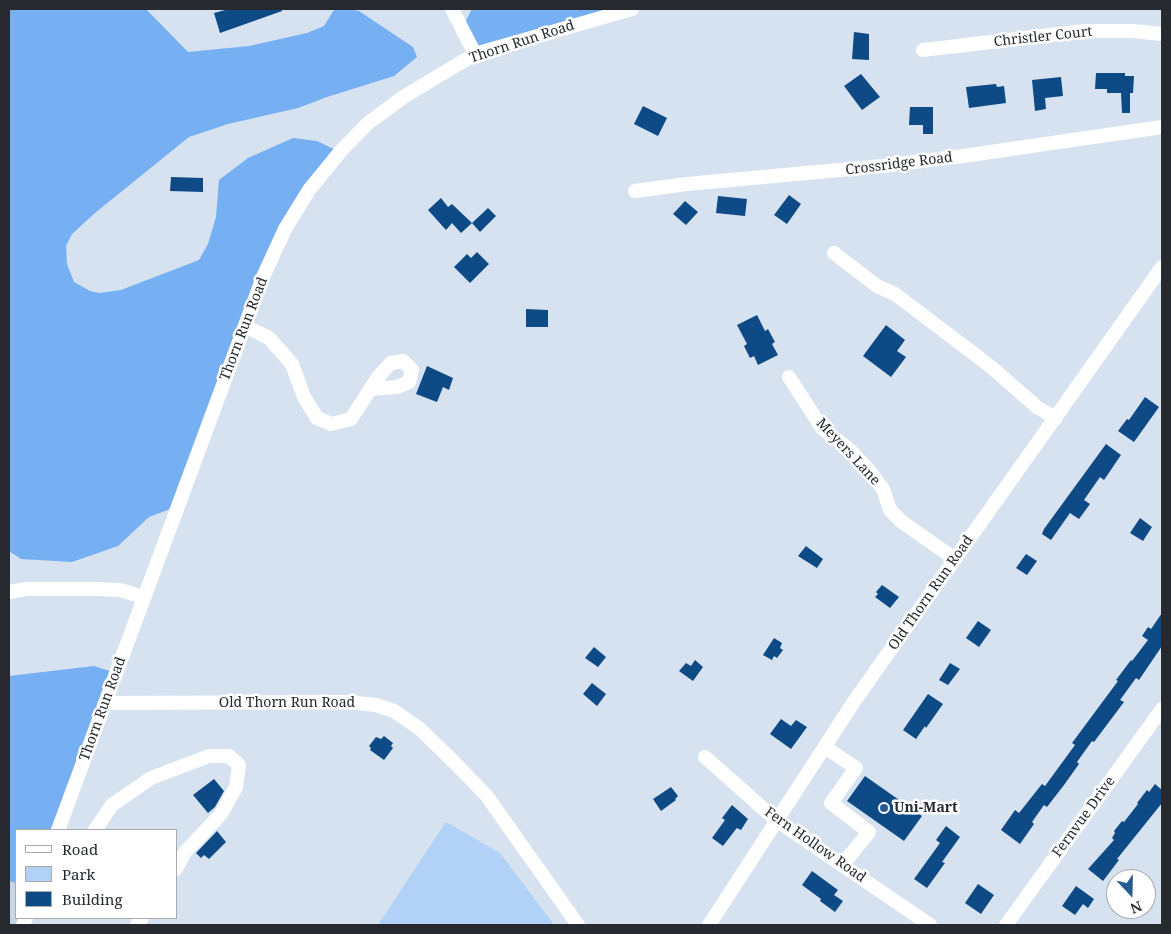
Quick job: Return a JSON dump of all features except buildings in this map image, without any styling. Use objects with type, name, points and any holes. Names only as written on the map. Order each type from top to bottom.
[{"type":"street","points":[[452,9],[475,54]]},
{"type":"street","name":"Thorn Run Road","points":[[58,829],[263,277],[285,229],[309,190],[340,152],[368,123],[405,96],[475,54],[632,9]]},
{"type":"street","name":"Christler Court","points":[[923,50],[1085,31],[1132,31],[1162,34]]},
{"type":"street","name":"Crossridge Road","points":[[635,192],[687,184],[882,166],[1162,127]]},
{"type":"street","points":[[834,253],[877,286],[895,294],[990,366],[1038,408],[1056,418]]},
{"type":"street","name":"Old Thorn Run Road","points":[[709,925],[856,700],[1162,267]]},
{"type":"street","points":[[245,326],[269,338],[292,364],[304,397],[317,418],[331,424],[351,419],[370,389]]},
{"type":"street","name":"Meyers Lane","points":[[789,377],[822,428],[850,450],[868,468],[883,489],[890,510],[902,522],[955,559]]},
{"type":"street","points":[[9,592],[27,589],[96,588],[120,590],[144,597]]},
{"type":"street","name":"Old Thorn Run Road","points":[[105,703],[347,702],[376,705],[394,711],[420,729],[486,795],[578,925]]},
{"type":"street","name":"Fernvue Drive","points":[[1006,925],[1162,709]]},
{"type":"street","points":[[825,747],[856,768],[831,804],[869,832],[842,865]]},
{"type":"street","points":[[96,829],[112,805],[151,778],[209,756],[229,756],[240,765],[236,787],[221,814],[185,852],[178,865]]},
{"type":"street","name":"Fern Hollow Road","points":[[705,757],[776,820],[930,925]]},
{"type":"shaded area","points":[[9,9],[146,9],[188,52],[249,46],[307,33],[324,26],[334,10],[349,9],[359,11],[413,47],[417,57],[394,76],[298,108],[228,124],[189,137],[72,234],[66,246],[67,264],[74,282],[90,291],[99,293],[121,290],[199,260],[208,244],[216,217],[219,180],[248,158],[293,138],[317,141],[340,152],[297,208],[178,506],[149,517],[118,546],[72,562],[21,559],[9,551]]},
{"type":"shaded area","points":[[472,9],[632,9],[475,54],[462,28]]},
{"type":"shaded area","points":[[94,666],[116,673],[58,829],[15,829],[15,883],[9,881],[9,676]]},
{"type":"shaded area","points":[[9,881],[15,883],[15,919],[26,919],[23,925],[9,925]]},
{"type":"green space","points":[[446,822],[500,853],[554,925],[378,925]]},
{"type":"place","name":"Uni-Mart","points":[[884,808]]}]
